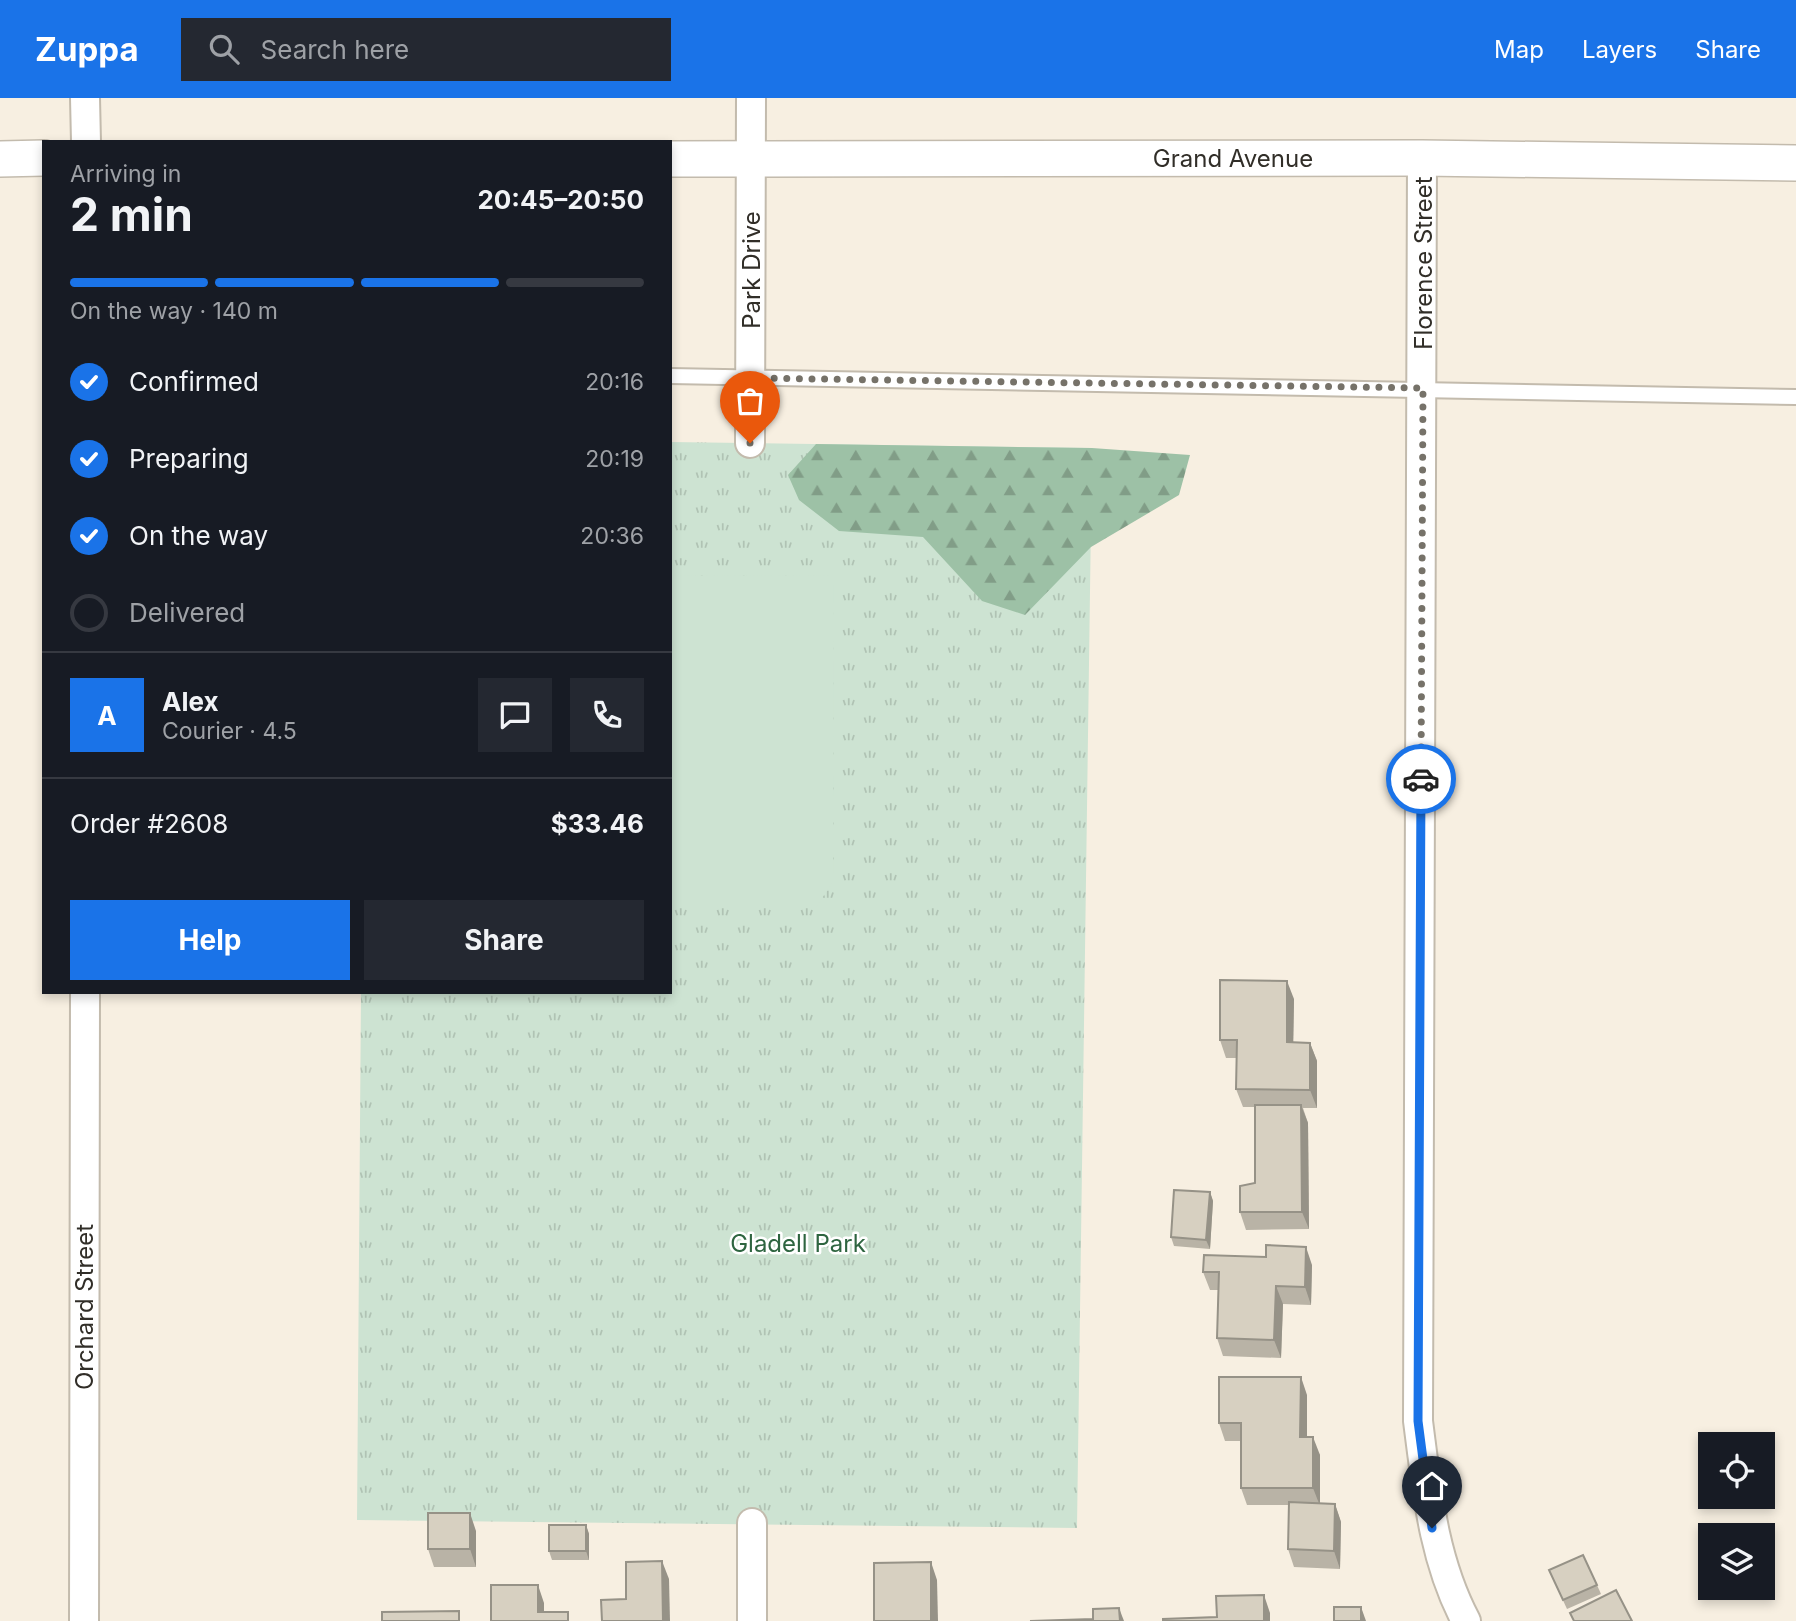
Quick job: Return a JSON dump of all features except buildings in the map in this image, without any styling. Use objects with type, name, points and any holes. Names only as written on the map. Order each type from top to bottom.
[{"type":"street","points":[[85,98],[86,140]]},
{"type":"street","name":"Park Drive","points":[[750,443],[751,98]]},
{"type":"street","points":[[0,159],[42,158]]},
{"type":"street","name":"Grand Avenue","points":[[672,159],[1422,158],[1796,163]]},
{"type":"street","name":"Florence Street","points":[[1422,158],[1418,1421],[1432,1528],[1455,1601],[1466,1621]]},
{"type":"street","name":"Orchard Street","points":[[84,1621],[85,994]]},
{"type":"street","points":[[751,1523],[752,1621]]},
{"type":"lane","points":[[672,376],[1796,397]]},
{"type":"green space","name":"Gladell Park","points":[[672,442],[1092,448],[1077,1528],[357,1520],[361,994],[672,994]]},
{"type":"green space","points":[[816,444],[1092,448],[1190,455],[1179,495],[1091,547],[1025,615],[982,601],[923,537],[839,531],[799,500],[788,475]]},
{"type":"green space","points":[[834,575],[833,882],[816,907],[672,907],[672,576]]},
{"type":"way so far","points":[[750,443],[751,378],[1423,388],[1421,779]]},
{"type":"route","points":[[1421,779],[1418,1421],[1432,1528]]}]
